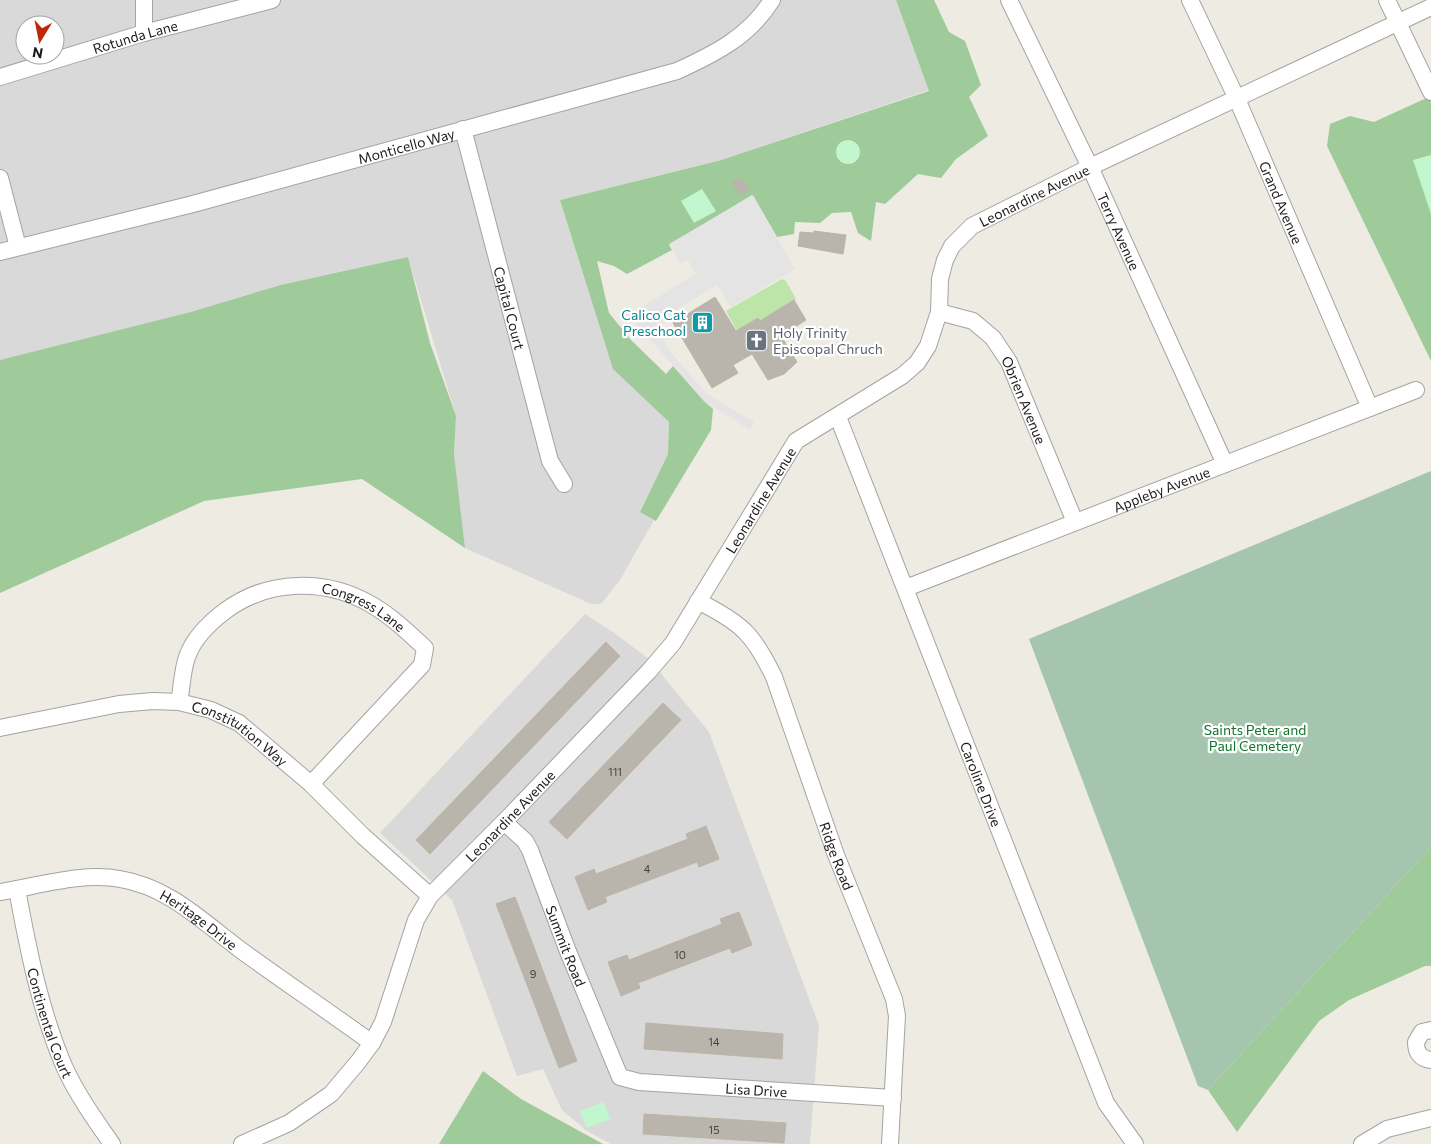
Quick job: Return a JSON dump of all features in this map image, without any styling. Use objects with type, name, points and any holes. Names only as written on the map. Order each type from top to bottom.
[{"type":"street","points":[[144,0],[144,33]]},
{"type":"street","name":"Rotunda Lane","points":[[0,78],[144,33],[272,0]]},
{"type":"street","name":"Monticello Way","points":[[0,252],[193,204],[677,71],[723,50],[748,28],[772,0]]},
{"type":"street","name":"Terry Avenue","points":[[1009,0],[1090,167],[1225,464]]},
{"type":"street","name":"Grand Avenue","points":[[1190,0],[1237,99],[1370,408]]},
{"type":"street","points":[[1387,0],[1431,92]]},
{"type":"street","name":"Leonardine Avenue","points":[[242,1144],[288,1123],[331,1094],[372,1043],[382,1022],[416,920],[430,896],[649,672],[673,643],[796,441],[902,376],[917,363],[928,346],[938,312],[940,279],[946,260],[952,246],[972,226],[1090,167],[1431,7]]},
{"type":"street","name":"Capital Court","points":[[463,129],[550,461],[564,484]]},
{"type":"street","points":[[0,178],[18,247]]},
{"type":"street","name":"Obrien Avenue","points":[[938,312],[973,321],[993,338],[1009,362],[1075,522]]},
{"type":"street","name":"Appleby Avenue","points":[[906,588],[1416,390]]},
{"type":"street","name":"Caroline Drive","points":[[838,416],[1106,1103],[1135,1144]]},
{"type":"street","name":"Congress Lane","points":[[179,702],[187,657],[205,626],[240,600],[270,589],[305,585],[339,591],[372,605],[425,648],[422,665],[311,784]]},
{"type":"street","name":"Ridge Road","points":[[698,601],[724,614],[748,633],[762,652],[774,677],[836,855],[894,999],[897,1016],[890,1144]]},
{"type":"street","name":"Constitution Way","points":[[0,728],[119,704],[153,701],[179,702],[211,710],[239,723],[311,784],[363,836],[430,896]]},
{"type":"street","name":"Summit Road","points":[[504,822],[525,841],[530,850],[567,949],[620,1077]]},
{"type":"street","name":"Heritage Drive","points":[[0,892],[80,879],[118,878],[146,885],[189,908],[240,949],[372,1043]]},
{"type":"street","name":"Continental Court","points":[[17,889],[30,956],[47,1021],[64,1068],[112,1144]]},
{"type":"street","points":[[1431,1030],[1422,1032],[1416,1042],[1418,1054],[1422,1058],[1431,1060]]},
{"type":"street","name":"Lisa Drive","points":[[620,1077],[639,1082],[893,1098]]},
{"type":"street","points":[[1362,1144],[1387,1130],[1431,1118]]},
{"type":"shaded area","points":[[0,0],[896,0],[929,90],[718,161],[560,200],[613,368],[669,422],[668,454],[640,511],[654,520],[620,580],[601,604],[591,604],[465,548],[454,454],[456,416],[408,257],[0,371]]},
{"type":"shaded area","points":[[753,195],[795,269],[731,307],[717,285],[663,318],[657,327],[659,334],[675,357],[706,393],[754,422],[750,430],[704,401],[629,315],[696,274],[688,260],[681,264],[669,244]]},
{"type":"shaded area","points":[[585,614],[649,659],[709,732],[819,1025],[810,1144],[611,1144],[587,1131],[562,1110],[543,1069],[517,1076],[452,900],[380,833]]},
{"type":"green space","points":[[896,0],[934,0],[949,32],[965,41],[981,85],[969,97],[988,136],[956,159],[941,178],[918,174],[885,204],[876,202],[871,241],[858,233],[851,212],[832,213],[820,223],[795,222],[794,234],[777,237],[752,195],[669,245],[672,250],[627,274],[614,266],[597,261],[609,313],[631,340],[666,374],[673,366],[713,409],[711,430],[656,521],[640,512],[668,454],[669,422],[613,369],[560,200],[718,161],[929,91]]},
{"type":"green space","points":[[1431,96],[1431,361],[1327,146],[1330,124],[1350,116],[1374,122]]},
{"type":"green space","points":[[843,140],[853,140],[860,147],[860,157],[853,164],[843,164],[836,157],[836,147]]},
{"type":"green space","points":[[1431,155],[1431,214],[1413,160]]},
{"type":"green space","points":[[702,189],[716,211],[694,223],[681,201]]},
{"type":"green space","points":[[408,257],[430,343],[456,416],[454,454],[465,548],[362,479],[204,501],[0,593],[0,360],[191,312],[281,285]]},
{"type":"green space","points":[[782,279],[786,281],[796,299],[760,321],[758,318],[746,325],[739,334],[726,311]]},
{"type":"green space","name":"Saints Peter and Paul Cemetery","points":[[1431,471],[1431,847],[1208,1090],[1198,1086],[1029,639]]},
{"type":"green space","points":[[1431,847],[1431,966],[1425,966],[1349,1000],[1319,1021],[1237,1132],[1208,1090]]},
{"type":"green space","points":[[483,1071],[521,1099],[603,1144],[439,1144]]},
{"type":"green space","points":[[604,1102],[610,1119],[587,1128],[580,1111]]},
{"type":"building","points":[[741,177],[749,190],[741,195],[732,183]]},
{"type":"building","points":[[814,231],[846,235],[843,254],[798,246],[800,232],[813,233]]},
{"type":"building","name":"Holy Trinity Episcopal Chruch","points":[[715,297],[736,331],[758,318],[760,321],[794,300],[806,320],[781,336],[797,362],[784,374],[768,380],[752,354],[733,365],[738,373],[712,388],[673,323]]},
{"type":"building","points":[[606,642],[620,656],[430,854],[416,840]]},
{"type":"building","points":[[663,703],[681,720],[567,839],[549,822]]},
{"type":"building","points":[[706,826],[719,859],[699,867],[697,862],[605,897],[607,902],[588,910],[575,877],[594,869],[596,874],[688,839],[686,834]]},
{"type":"building","points":[[515,897],[577,1061],[559,1068],[496,904]]},
{"type":"building","points":[[739,912],[752,945],[732,953],[730,948],[638,983],[640,988],[621,996],[608,962],[627,955],[629,960],[722,924],[720,919]]},
{"type":"building","points":[[646,1023],[783,1034],[782,1059],[644,1049]]},
{"type":"building","points":[[644,1114],[786,1123],[784,1143],[643,1134]]},
{"type":"place","name":"Calico Cat Preschool","points":[[702,322]]},
{"type":"place","name":"Holy Trinity Episcopal Chruch","points":[[757,340]]}]
